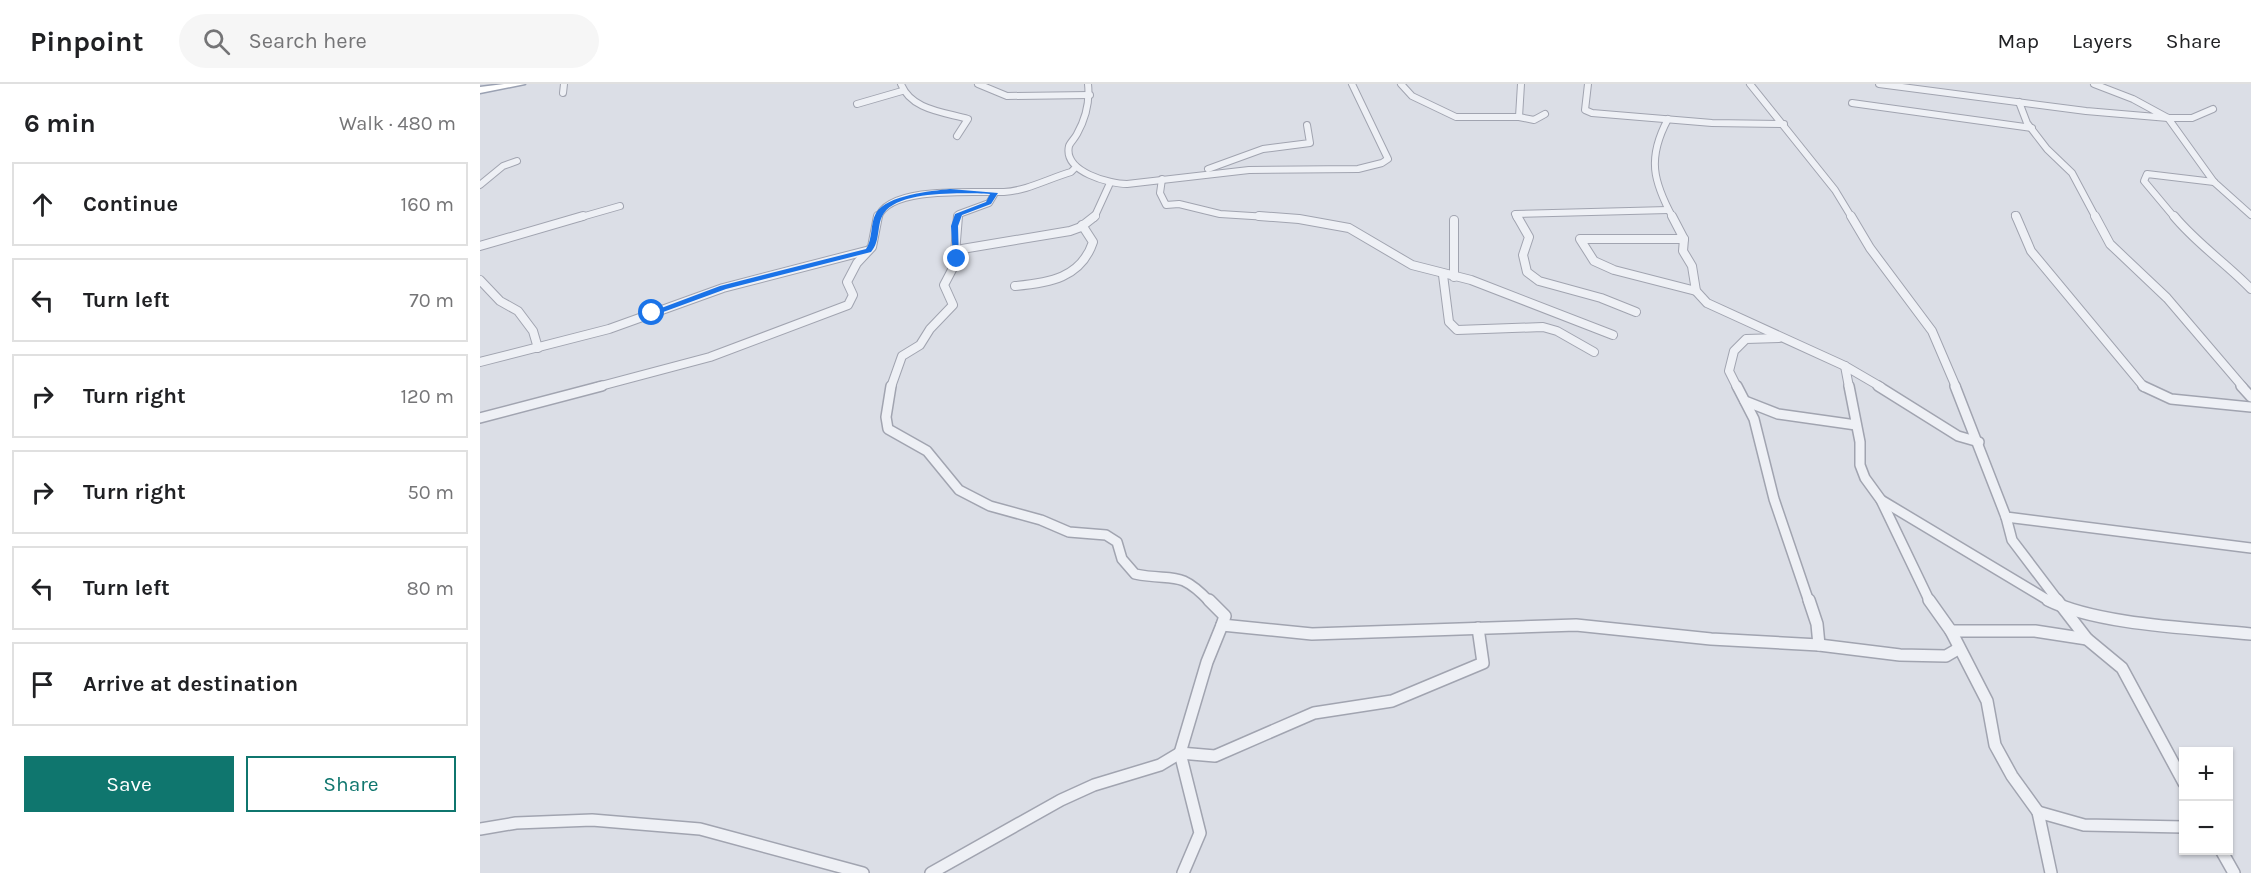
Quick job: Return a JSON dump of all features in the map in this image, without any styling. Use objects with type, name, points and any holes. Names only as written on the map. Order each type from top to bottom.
[{"type":"main road","points":[[480,90],[521,84]]},
{"type":"street","points":[[563,93],[564,84]]},
{"type":"street","points":[[978,84],[1007,96],[1090,95]]},
{"type":"street","points":[[1088,84],[1090,95],[1088,110],[1081,130],[1069,147],[1076,167],[1110,183],[1124,184],[1271,168],[1332,170],[1380,166],[1388,159],[1352,84]]},
{"type":"street","points":[[1401,84],[1406,92],[1421,102],[1449,111],[1456,117],[1519,117],[1534,120],[1545,114]]},
{"type":"street","points":[[1519,117],[1521,84]]},
{"type":"street","points":[[1588,84],[1586,112],[1614,117],[1712,123],[1784,124]]},
{"type":"street","points":[[1750,84],[1835,190],[1870,248],[1932,331],[1979,442],[2012,540],[2087,639],[2122,668],[2179,774]]},
{"type":"street","points":[[1879,84],[2168,118],[2192,117],[2213,110]]},
{"type":"street","points":[[2094,84],[2133,99],[2168,118],[2214,182],[2251,215]]},
{"type":"street","points":[[857,104],[901,87],[908,98],[968,119],[957,136]]},
{"type":"street","points":[[2019,102],[2032,128],[2047,149],[2072,173],[2110,244],[2167,298],[2251,397]]},
{"type":"street","points":[[1852,103],[2032,128]]},
{"type":"street","points":[[1668,119],[1660,134],[1653,168],[1658,190],[1684,239],[1683,251],[1692,266],[1696,291]]},
{"type":"street","points":[[1307,124],[1313,152]]},
{"type":"street","points":[[1186,176],[1263,149],[1310,143]]},
{"type":"street","points":[[480,185],[503,166],[517,162]]},
{"type":"street","points":[[480,418],[687,364],[807,322],[848,304],[853,295],[847,282],[857,263],[872,247],[879,214],[893,203],[920,194],[968,190],[995,193],[1034,185],[1071,172],[1076,167]]},
{"type":"street","points":[[2214,182],[2147,174],[2144,181],[2194,240],[2234,271],[2251,288]]},
{"type":"street","points":[[1162,179],[1160,192],[1166,205],[1179,204],[1220,214],[1299,219],[1349,228],[1377,242],[1412,265],[1443,275],[1471,280],[1613,335]]},
{"type":"street","points":[[956,250],[1011,239],[1058,235],[1082,225],[1097,215],[1104,192],[1110,183]]},
{"type":"street","points":[[995,193],[989,203],[959,214],[954,226],[955,270],[944,285],[953,305],[930,329],[920,345],[902,356],[888,392],[886,417],[888,429],[927,452],[959,490],[990,507],[1041,520],[1069,532],[1106,535],[1117,542],[1122,563],[1135,575],[1179,578],[1189,581],[1225,616],[1207,662],[1179,753],[1200,833],[1183,873]]},
{"type":"street","points":[[480,246],[620,206]]},
{"type":"street","points":[[1636,312],[1601,298],[1539,281],[1533,277],[1527,272],[1524,255],[1529,237],[1515,214],[1668,210]]},
{"type":"street","points":[[2015,215],[2031,251],[2144,387],[2171,399],[2251,407]]},
{"type":"street","points":[[1454,220],[1454,277]]},
{"type":"street","points":[[1015,286],[1058,280],[1082,265],[1093,242],[1082,225]]},
{"type":"street","points":[[1684,239],[1580,239],[1594,261],[1614,270],[1696,291],[1707,303],[1718,309],[1845,366],[1933,418],[1958,436],[1979,442]]},
{"type":"street","points":[[480,362],[609,329],[723,288],[868,250]]},
{"type":"street","points":[[1443,275],[1449,322],[1457,330],[1543,327],[1557,331],[1593,352]]},
{"type":"street","points":[[480,280],[500,301],[518,311],[533,331],[538,348]]},
{"type":"street","points":[[1787,339],[1770,336],[1746,339],[1734,351],[1729,371],[1754,420],[1774,499],[1817,624],[1819,645]]},
{"type":"street","points":[[1845,366],[1860,442],[1860,465],[1864,478],[1881,500],[1932,606],[1951,631],[1958,649],[1987,701],[1995,745],[2012,776],[2038,812],[2051,873]]},
{"type":"street","points":[[1745,401],[1778,414],[1856,425]]},
{"type":"street","points":[[1881,500],[1987,562],[2033,593],[2066,609],[2142,622],[2251,634]]},
{"type":"street","points":[[2006,517],[2251,548]]},
{"type":"street","points":[[1222,625],[1323,634],[1478,628],[1518,629],[1576,625],[1711,639],[1819,645],[1900,655],[1946,656],[1958,649]]},
{"type":"street","points":[[931,873],[1061,800],[1094,785],[1160,765],[1179,753],[1215,756],[1266,736],[1314,713],[1392,701],[1455,677],[1483,663],[1478,628]]},
{"type":"street","points":[[1951,631],[1984,629],[2035,632],[2087,639]]},
{"type":"street","points":[[2038,812],[2084,825],[2179,827]]},
{"type":"street","points":[[480,829],[516,823],[592,820],[700,829],[862,873]]},
{"type":"street","points":[[2224,855],[2234,873]]},
{"type":"route","points":[[652,313],[723,288],[868,250],[872,247],[879,214],[883,209],[912,196],[950,190],[995,193],[989,203],[970,208],[959,214],[954,226],[957,259]]}]
